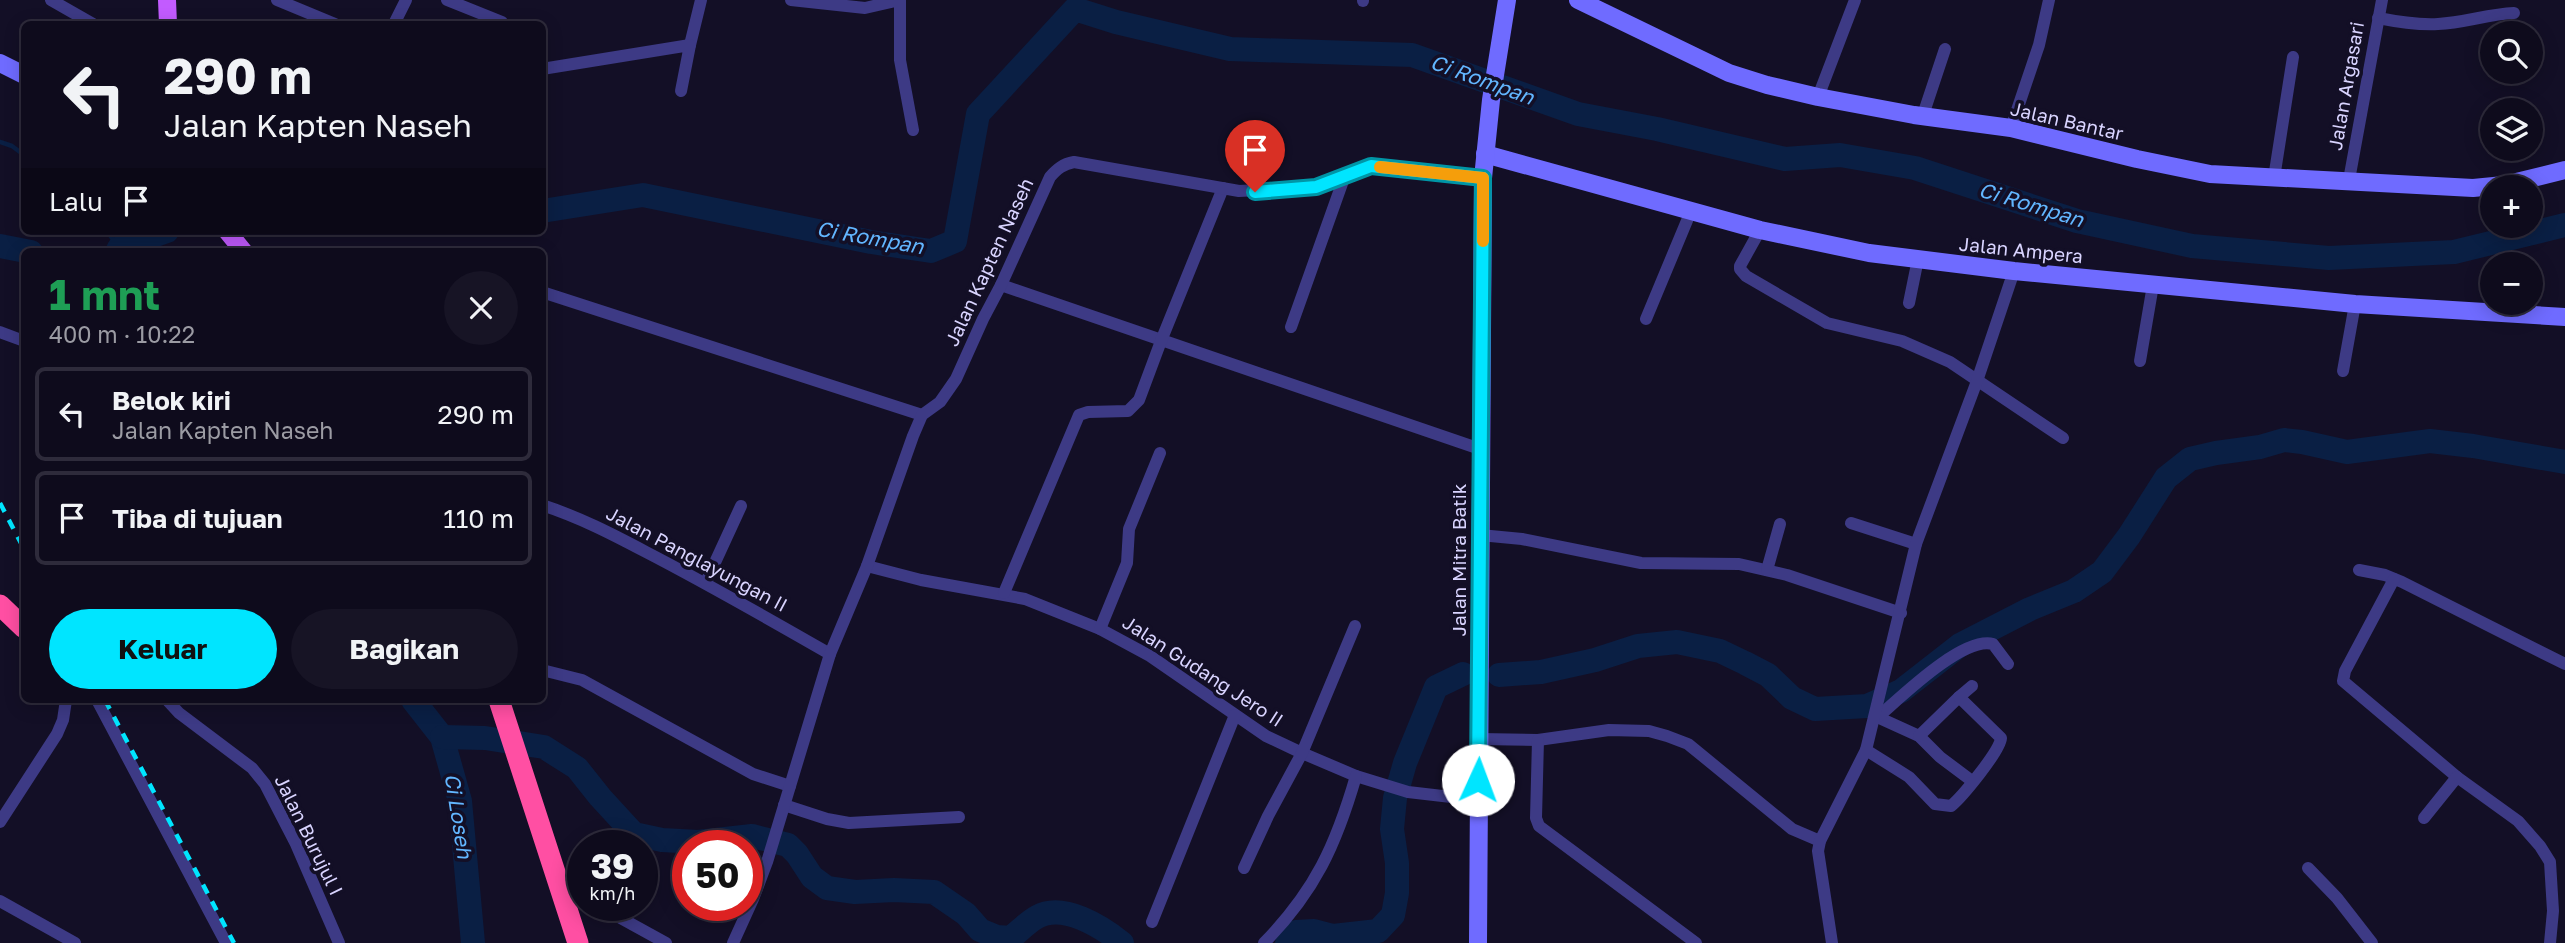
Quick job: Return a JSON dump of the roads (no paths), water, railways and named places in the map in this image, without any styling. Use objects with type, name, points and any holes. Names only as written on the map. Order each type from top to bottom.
[{"type":"highway","points":[[0,605],[21,625]]},
{"type":"highway","points":[[500,703],[578,943]]},
{"type":"main road","points":[[167,0],[168,21]]},
{"type":"street","points":[[51,0],[88,21]]},
{"type":"street","points":[[277,0],[328,21]]},
{"type":"street","points":[[396,21],[406,0]]},
{"type":"street","points":[[447,0],[500,21]]},
{"type":"street","points":[[681,91],[701,0]]},
{"type":"street","points":[[791,0],[864,8],[901,0],[900,61],[913,130]]},
{"type":"street","name":"Jalan Mitra Batik","points":[[1478,943],[1483,178],[1491,100],[1507,0]]},
{"type":"street","name":"Jalan Bantar","points":[[1578,0],[1729,73],[1767,85],[1818,97],[2011,128],[2210,174],[2473,188],[2504,185],[2565,170]]},
{"type":"street","points":[[1818,97],[1855,0]]},
{"type":"street","points":[[2011,128],[2039,45],[2049,0]]},
{"type":"street","name":"Jalan Argasari","points":[[2349,180],[2382,0]]},
{"type":"street","points":[[2378,18],[2405,23],[2438,24],[2514,13]]},
{"type":"street","points":[[546,68],[690,45]]},
{"type":"street","points":[[1923,115],[1945,49]]},
{"type":"street","points":[[2274,178],[2293,57]]},
{"type":"street","points":[[0,63],[21,74]]},
{"type":"street","name":"Jalan Ampera","points":[[1485,153],[1760,230],[1869,253],[2014,271],[2355,304],[2565,317]]},
{"type":"street","name":"Jalan Kapten Naseh","points":[[733,943],[767,862],[830,654],[867,566],[912,436],[922,415],[940,402],[956,379],[1050,177],[1064,164],[1074,162],[1255,192],[1306,189],[1371,166],[1483,178]]},
{"type":"street","points":[[1291,327],[1343,178]]},
{"type":"street","points":[[1004,593],[1079,415],[1084,412],[1128,411],[1135,407],[1223,188]]},
{"type":"street","points":[[1646,319],[1691,211]]},
{"type":"street","points":[[1760,230],[1740,265],[1740,270],[1746,276],[1827,323],[1902,341],[1950,362],[2063,438]]},
{"type":"street","points":[[1909,303],[1918,259]]},
{"type":"street","points":[[1832,943],[1818,851],[1820,841],[1866,750],[1876,712],[1878,691],[1901,614],[1916,544],[2014,271]]},
{"type":"street","points":[[1001,285],[1480,449]]},
{"type":"street","points":[[2140,361],[2153,285]]},
{"type":"street","points":[[546,293],[922,415]]},
{"type":"street","points":[[2343,371],[2355,304]]},
{"type":"street","points":[[0,332],[21,340]]},
{"type":"street","points":[[1100,629],[1127,564],[1129,529],[1160,453]]},
{"type":"street","points":[[706,582],[741,506]]},
{"type":"street","name":"Jalan Panglayungan II","points":[[546,507],[595,526],[706,582],[830,654]]},
{"type":"street","points":[[1851,523],[1916,544]]},
{"type":"street","points":[[1767,570],[1780,524]]},
{"type":"street","points":[[1480,535],[1522,538],[1641,563],[1739,564],[1767,570],[1901,614]]},
{"type":"street","name":"Jalan Gudang Jero II","points":[[867,566],[921,580],[1004,593],[1025,599],[1100,629],[1150,656],[1266,736],[1302,753],[1356,776],[1408,792],[1477,800]]},
{"type":"street","points":[[2359,570],[2394,579],[2565,664]]},
{"type":"street","points":[[2394,579],[2345,671],[2343,681],[2457,776],[2518,821],[2540,846],[2550,862],[2553,911],[2550,943]]},
{"type":"street","points":[[1244,868],[1302,753],[1355,626]]},
{"type":"street","points":[[1876,712],[1945,660],[1983,642],[1993,644],[2008,664]]},
{"type":"street","points":[[546,671],[582,680],[753,774],[790,786]]},
{"type":"street","points":[[1919,736],[1972,686]]},
{"type":"street","points":[[1866,750],[1909,777],[1935,804],[1951,806],[1999,748],[2001,738],[1959,697]]},
{"type":"street","points":[[0,822],[57,734],[66,703]]},
{"type":"street","points":[[99,703],[226,943]]},
{"type":"street","name":"Jalan Burujul I","points":[[170,703],[179,713],[252,768],[265,784],[296,844],[339,943]]},
{"type":"street","points":[[1876,712],[1919,736],[1940,757],[1972,781]]},
{"type":"street","points":[[1152,922],[1235,715]]},
{"type":"street","points":[[1479,739],[1538,740],[1609,730],[1649,731],[1667,736],[1688,744],[1792,829],[1820,841]]},
{"type":"street","points":[[1538,740],[1536,818],[1539,826],[1696,943]]},
{"type":"street","points":[[1264,943],[1290,917],[1321,871],[1335,841],[1356,776]]},
{"type":"street","points":[[2424,818],[2457,776]]},
{"type":"street","points":[[784,805],[849,823],[959,817]]},
{"type":"street","points":[[2308,868],[2337,898],[2372,943]]},
{"type":"street","points":[[561,888],[567,891]]},
{"type":"street","points":[[0,901],[75,943]]},
{"type":"street","points":[[624,921],[660,942]]},
{"type":"waterway","name":"Ci Rompan","points":[[546,210],[643,195],[871,242],[931,251],[955,241],[978,114],[1075,9],[1116,22],[1230,49],[1412,55],[1578,114],[1657,129],[1785,159],[1840,155],[1915,168],[2077,221],[2192,246],[2329,258],[2454,252],[2565,225]]},
{"type":"waterway","points":[[0,142],[21,153]]},
{"type":"waterway","points":[[110,235],[119,248]]},
{"type":"waterway","name":"Ci Rompan","points":[[119,248],[156,235]]},
{"type":"waterway","name":"Ci Loseh","points":[[0,246],[21,250]]},
{"type":"waterway","points":[[1499,675],[1541,672],[1595,660],[1638,646],[1677,642],[1720,651],[1745,663],[1768,675],[1792,698],[1815,709],[1867,706],[1901,691],[1960,645],[2030,609],[2074,591],[2102,572],[2166,478],[2190,459],[2260,447],[2284,440],[2347,452],[2430,441],[2565,462]]},
{"type":"waterway","points":[[1287,943],[1296,932],[1314,931],[1333,936],[1378,931],[1393,915],[1397,893],[1397,863],[1392,829],[1395,798],[1405,763],[1436,687],[1463,674]]},
{"type":"waterway","name":"Ci Loseh","points":[[415,703],[442,737],[460,801],[473,943]]},
{"type":"waterway","points":[[442,737],[485,738],[544,747],[577,768],[634,834],[662,840],[698,842],[752,836],[788,845],[812,877],[827,888],[855,892],[934,892],[966,914],[980,930],[997,937],[1011,938],[1034,919],[1047,913],[1070,914],[1104,930],[1122,943]]},
{"type":"railway","points":[[0,503],[21,543]]},
{"type":"railway","points":[[107,703],[234,943]]}]
